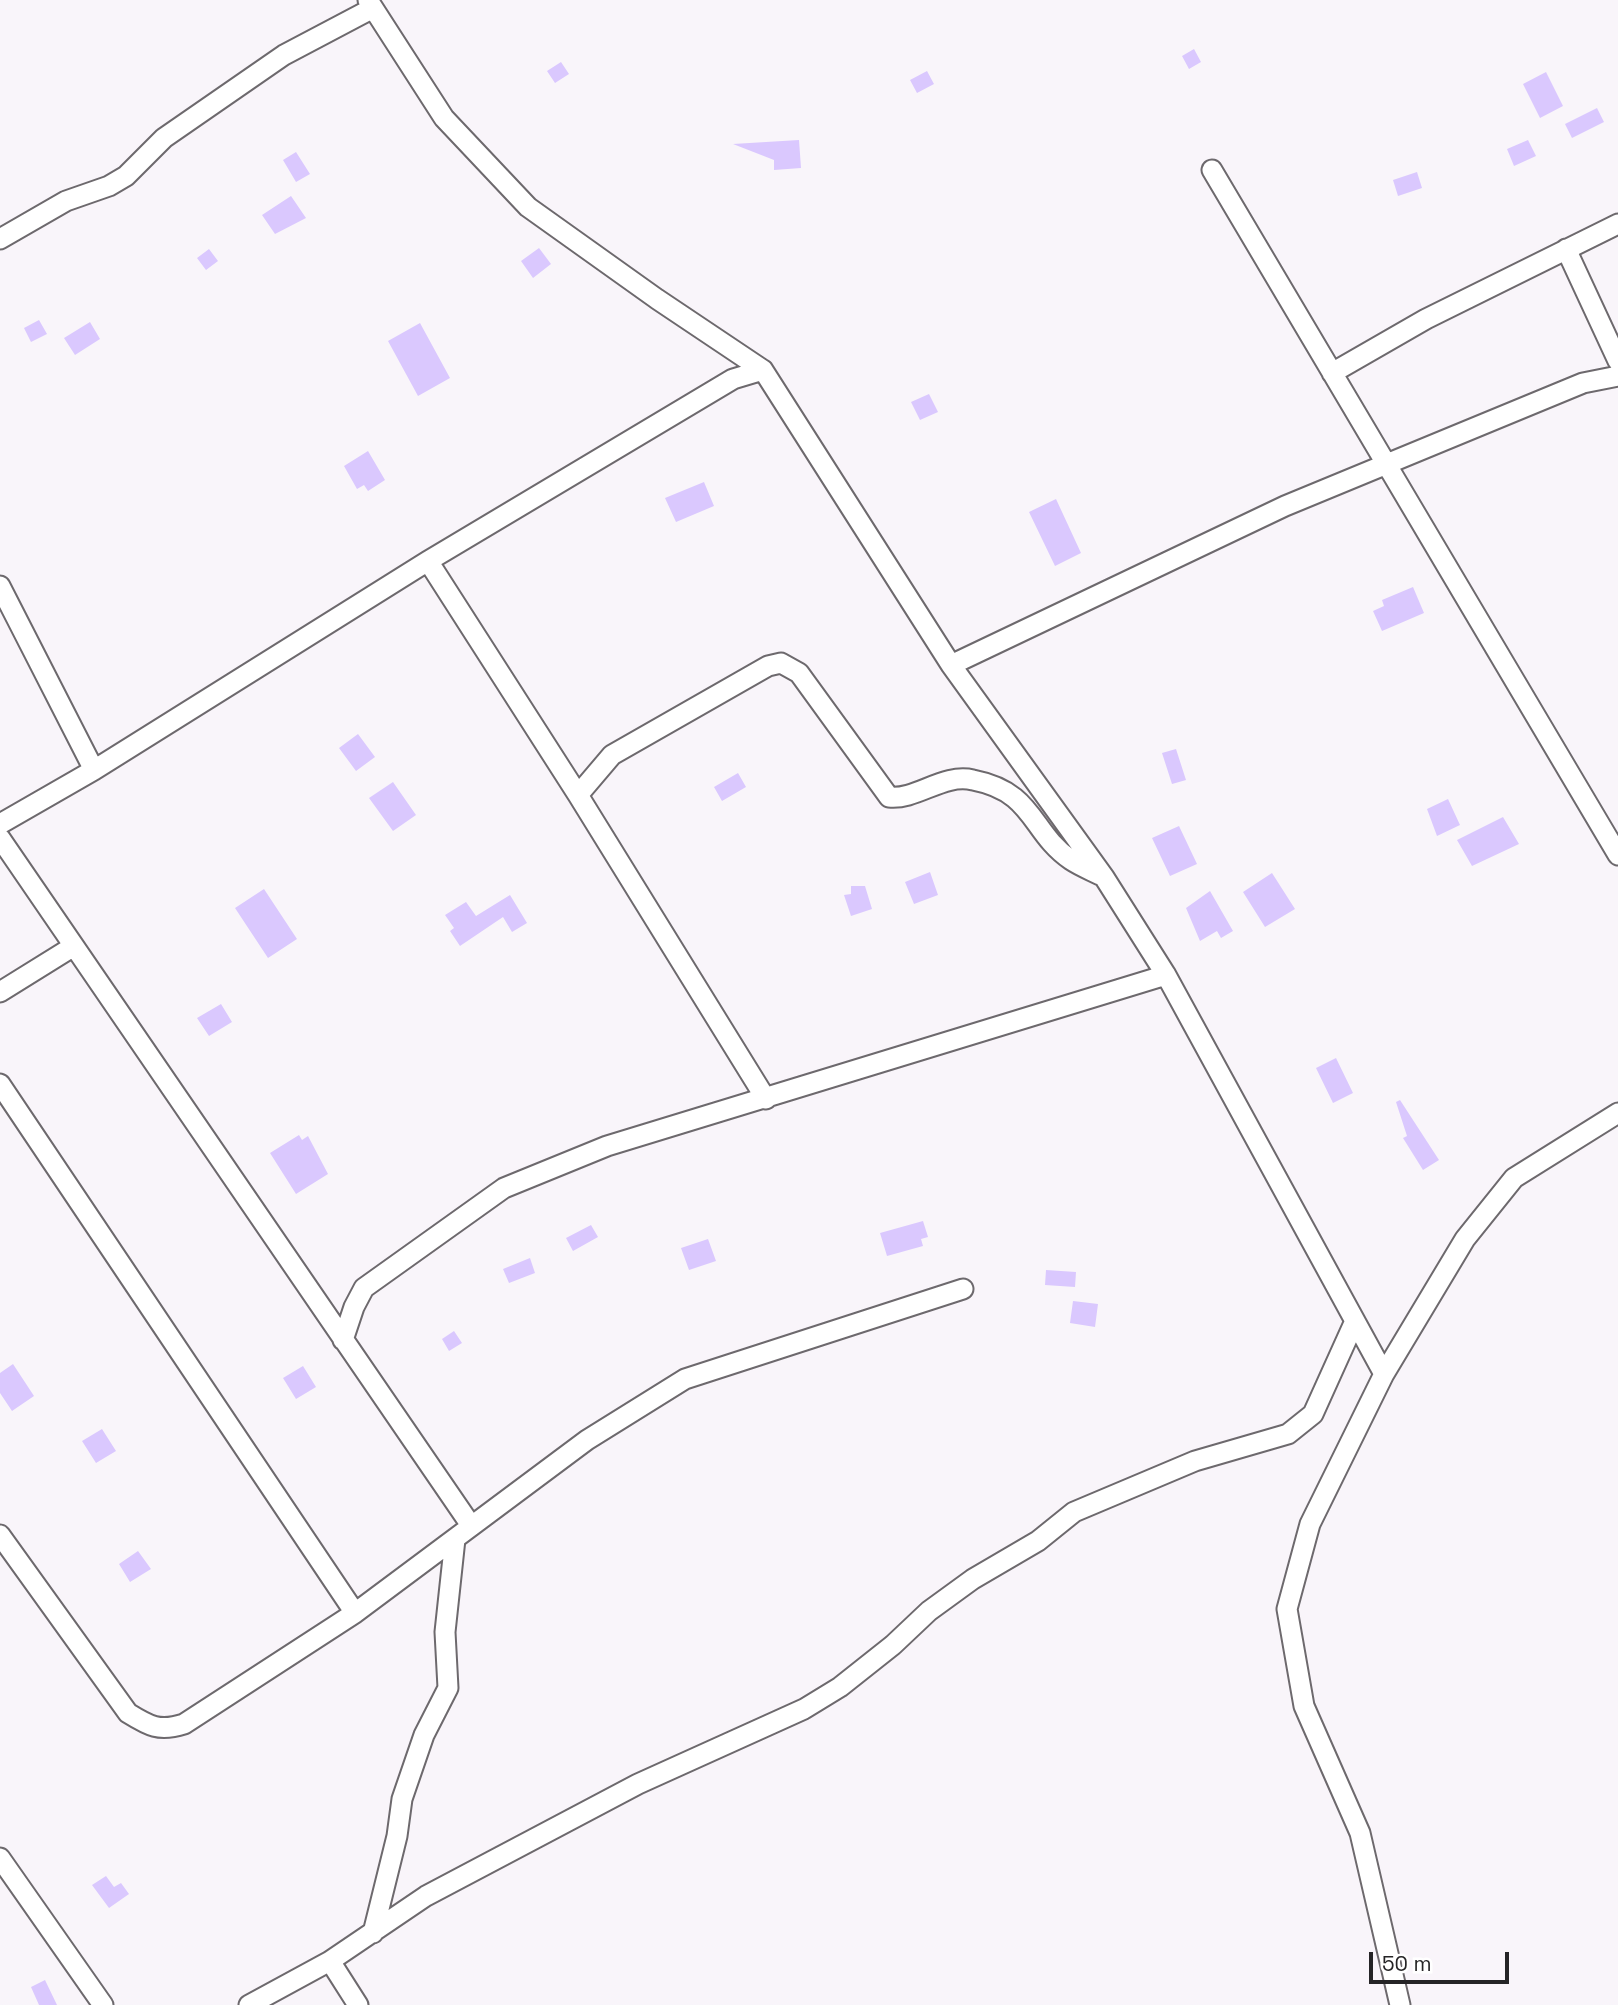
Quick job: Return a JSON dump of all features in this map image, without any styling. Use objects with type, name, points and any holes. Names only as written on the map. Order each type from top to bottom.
[{"type":"street","points":[[0,239],[66,201],[109,186],[126,176],[164,138],[284,55],[370,4],[444,118],[528,207],[763,370],[951,665],[1104,877],[1166,975],[1384,1374]]},
{"type":"street","points":[[1212,170],[1618,855]]},
{"type":"street","points":[[1332,373],[1426,319],[1618,224]]},
{"type":"street","points":[[1566,249],[1618,360]]},
{"type":"street","points":[[0,824],[94,770],[428,561],[733,379],[763,370]]},
{"type":"street","points":[[951,665],[1285,506],[1583,383],[1618,376]]},
{"type":"street","points":[[428,561],[578,795],[765,1099]]},
{"type":"street","points":[[0,586],[94,770]]},
{"type":"street","points":[[578,795],[612,755],[768,666],[781,663],[799,673],[889,797],[898,798],[934,784],[973,779],[1007,792],[1024,803],[1070,860],[1104,877]]},
{"type":"street","points":[[0,838],[470,1524]]},
{"type":"street","points":[[0,992],[74,947]]},
{"type":"street","points":[[344,1340],[354,1307],[364,1288],[504,1188],[607,1146],[1166,975]]},
{"type":"street","points":[[0,1084],[355,1613]]},
{"type":"street","points":[[1400,2005],[1360,1833],[1304,1706],[1287,1609],[1310,1524],[1384,1374],[1465,1239],[1514,1178],[1618,1113]]},
{"type":"street","points":[[0,1535],[128,1713],[155,1729],[184,1724],[355,1613],[470,1524],[587,1440],[685,1380],[963,1289]]},
{"type":"street","points":[[248,2005],[330,1961],[426,1896],[638,1784],[804,1709],[840,1686],[893,1645],[929,1611],[973,1579],[1038,1541],[1074,1512],[1195,1461],[1288,1434],[1312,1414],[1354,1321]]},
{"type":"street","points":[[373,1933],[397,1836],[402,1798],[424,1735],[448,1688],[445,1632],[454,1539]]},
{"type":"street","points":[[0,1858],[103,2005]]},
{"type":"street","points":[[330,1961],[358,2005]]},
{"type":"building","points":[[1194,49],[1201,62],[1189,69],[1182,56]]},
{"type":"building","points":[[561,62],[569,74],[555,83],[547,71]]},
{"type":"building","points":[[927,71],[934,84],[917,93],[910,80]]},
{"type":"building","points":[[1546,72],[1563,106],[1540,118],[1523,84]]},
{"type":"building","points":[[1597,108],[1604,122],[1572,138],[1565,124]]},
{"type":"building","points":[[799,140],[801,168],[774,170],[774,160],[733,144]]},
{"type":"building","points":[[1528,140],[1536,156],[1514,166],[1507,149]]},
{"type":"building","points":[[296,152],[310,174],[296,182],[283,160]]},
{"type":"building","points":[[1417,172],[1422,188],[1398,196],[1393,180]]},
{"type":"building","points":[[291,196],[306,218],[275,234],[262,215]]},
{"type":"building","points":[[539,248],[551,264],[533,278],[521,261]]},
{"type":"building","points":[[209,249],[218,261],[206,270],[197,258]]},
{"type":"building","points":[[39,320],[47,334],[31,342],[24,328]]},
{"type":"building","points":[[90,322],[100,339],[75,355],[64,338]]},
{"type":"building","points":[[420,323],[450,378],[418,396],[388,341]]},
{"type":"building","points":[[929,394],[938,412],[920,420],[911,402]]},
{"type":"building","points":[[368,451],[385,480],[368,491],[364,485],[357,489],[344,466]]},
{"type":"building","points":[[704,482],[714,506],[676,522],[665,498]]},
{"type":"building","points":[[1056,499],[1081,553],[1055,566],[1029,512]]},
{"type":"building","points":[[1413,587],[1424,613],[1382,631],[1373,611],[1384,606],[1382,600]]},
{"type":"building","points":[[358,734],[375,757],[356,771],[339,748]]},
{"type":"building","points":[[1176,749],[1186,780],[1172,784],[1162,753]]},
{"type":"building","points":[[738,773],[746,787],[722,801],[714,787]]},
{"type":"building","points":[[393,782],[416,815],[393,831],[369,798]]},
{"type":"building","points":[[1448,799],[1460,825],[1437,836],[1427,809]]},
{"type":"building","points":[[1503,817],[1519,844],[1472,866],[1457,840]]},
{"type":"building","points":[[1179,826],[1197,864],[1170,876],[1152,838]]},
{"type":"building","points":[[930,872],[938,895],[914,904],[905,882]]},
{"type":"building","points":[[1272,873],[1295,909],[1265,927],[1243,892]]},
{"type":"building","points":[[851,886],[865,886],[872,909],[851,916],[844,895],[851,894]]},
{"type":"building","points":[[264,889],[297,939],[268,958],[235,908]]},
{"type":"building","points":[[1210,891],[1233,931],[1221,938],[1217,931],[1200,941],[1186,908]]},
{"type":"building","points":[[510,895],[527,923],[512,932],[503,917],[460,946],[450,931],[454,928],[445,915],[466,902],[476,916]]},
{"type":"building","points":[[221,1004],[232,1022],[209,1036],[197,1018]]},
{"type":"building","points":[[1336,1058],[1353,1093],[1333,1103],[1316,1068]]},
{"type":"building","points":[[1400,1100],[1439,1160],[1423,1170],[1403,1138],[1407,1136],[1396,1102]]},
{"type":"building","points":[[299,1135],[302,1140],[308,1136],[328,1174],[296,1194],[270,1153]]},
{"type":"building","points":[[923,1221],[928,1237],[921,1239],[923,1246],[887,1256],[880,1233]]},
{"type":"building","points":[[591,1225],[598,1237],[573,1251],[566,1238]]},
{"type":"building","points":[[708,1239],[716,1261],[689,1270],[681,1248]]},
{"type":"building","points":[[530,1258],[535,1273],[509,1283],[503,1269]]},
{"type":"building","points":[[1046,1270],[1076,1272],[1075,1287],[1045,1285]]},
{"type":"building","points":[[1073,1301],[1098,1304],[1095,1327],[1070,1323]]},
{"type":"building","points":[[454,1331],[462,1343],[449,1351],[442,1339]]},
{"type":"building","points":[[13,1364],[34,1396],[12,1411],[0,1393],[0,1373]]},
{"type":"building","points":[[303,1366],[316,1387],[296,1399],[283,1378]]},
{"type":"building","points":[[102,1429],[116,1451],[96,1463],[82,1441]]},
{"type":"building","points":[[138,1551],[151,1569],[130,1582],[119,1564]]},
{"type":"building","points":[[106,1876],[114,1887],[121,1883],[129,1894],[109,1908],[92,1885]]},
{"type":"building","points":[[45,1980],[57,2005],[39,2005],[31,1987]]}]
